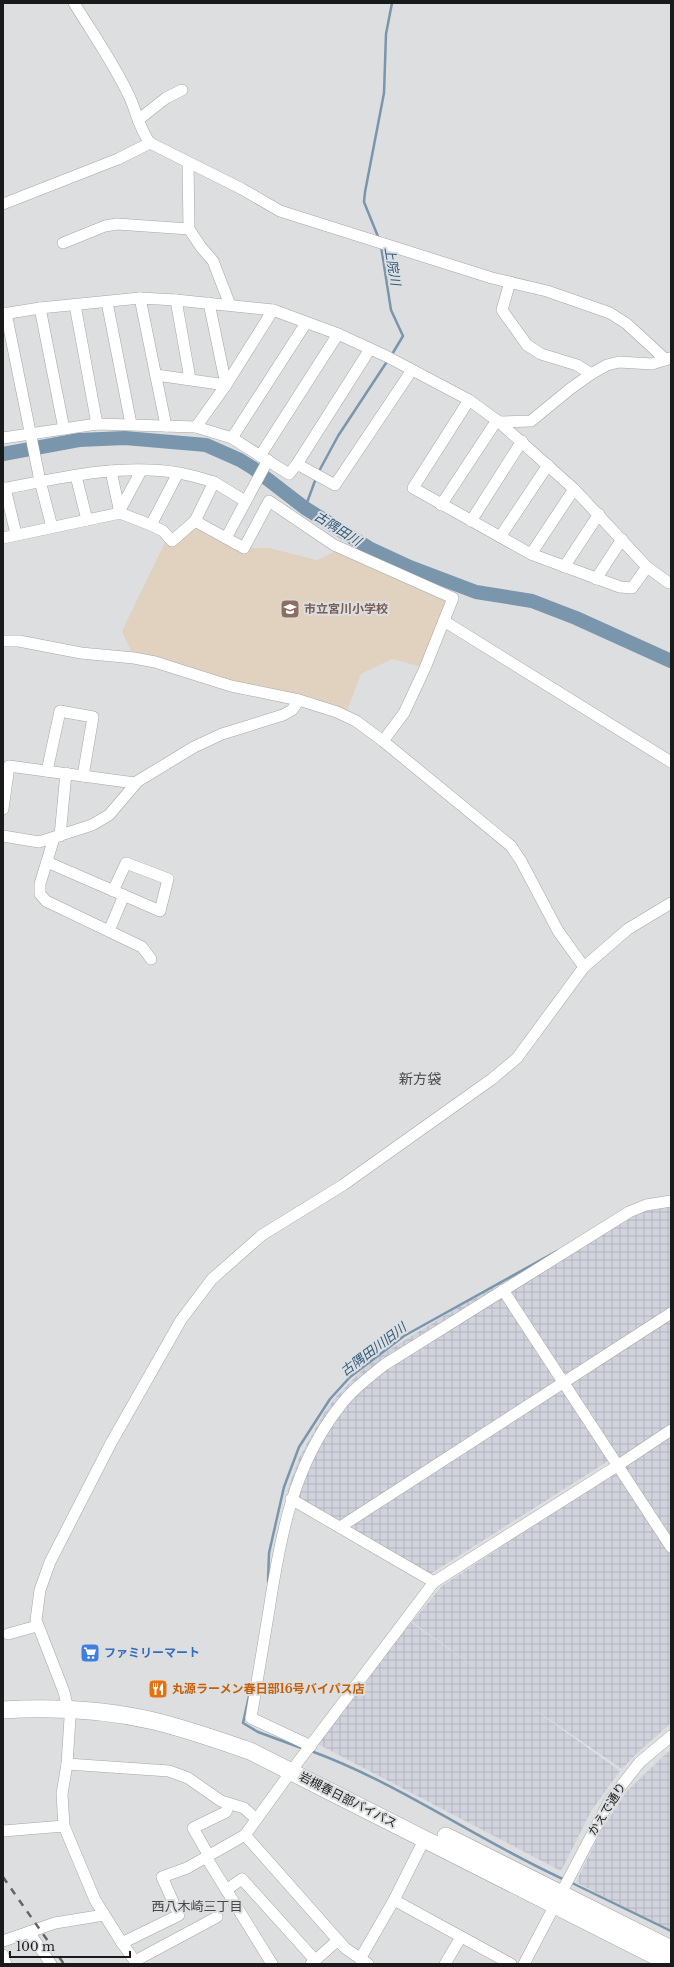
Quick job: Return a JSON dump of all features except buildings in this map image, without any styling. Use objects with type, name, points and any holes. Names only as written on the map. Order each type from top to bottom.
[{"type":"highway","name":"岩槻春日部バイパス","points":[[3,1699],[60,1705],[153,1721],[204,1735],[295,1766],[557,1900],[671,1964]]},
{"type":"highway","name":"岩槻春日部バイパス","points":[[3,1710],[60,1705]]},
{"type":"highway","name":"岩槻春日部バイパス","points":[[295,1766],[425,1838],[557,1900],[671,1949]]},
{"type":"street","points":[[74,3],[107,55],[130,98],[144,135],[150,143],[242,189],[280,211],[510,282],[547,291],[610,313],[627,324],[668,359]]},
{"type":"street","points":[[138,120],[166,98],[182,90]]},
{"type":"street","points":[[3,204],[118,159],[150,143]]},
{"type":"street","points":[[188,163],[189,229],[200,247],[213,261],[230,305]]},
{"type":"street","points":[[63,243],[105,226],[117,224],[189,229]]},
{"type":"street","points":[[510,282],[502,310],[527,345],[540,354],[577,364],[591,374]]},
{"type":"street","points":[[140,298],[166,426]]},
{"type":"street","points":[[52,527],[40,481],[4,313],[140,298],[209,302],[273,310],[338,334],[469,400],[522,441],[599,514],[647,567],[668,583],[671,582]]},
{"type":"street","points":[[176,300],[190,379]]},
{"type":"street","points":[[106,302],[131,424]]},
{"type":"street","points":[[209,302],[226,385]]},
{"type":"street","points":[[75,305],[97,424]]},
{"type":"street","points":[[40,308],[64,429]]},
{"type":"street","points":[[196,427],[226,385],[273,310]]},
{"type":"street","points":[[232,438],[306,323]]},
{"type":"street","points":[[226,538],[245,501],[264,458],[338,334]]},
{"type":"street","points":[[3,438],[97,424],[196,427],[232,438],[289,474],[297,464],[370,349]]},
{"type":"street","points":[[498,421],[531,421],[591,374],[607,365],[619,362],[652,364],[668,359]]},
{"type":"street","points":[[297,464],[335,485],[412,370]]},
{"type":"street","points":[[156,375],[226,385]]},
{"type":"street","points":[[469,400],[413,488],[530,554],[620,588],[632,588],[647,567]]},
{"type":"street","points":[[441,505],[498,421]]},
{"type":"street","points":[[470,521],[522,441]]},
{"type":"street","points":[[500,537],[548,465]]},
{"type":"street","points":[[16,534],[4,489],[40,481],[111,471],[178,473],[214,482],[245,501]]},
{"type":"street","points":[[111,471],[120,512]]},
{"type":"street","points":[[120,512],[141,471]]},
{"type":"street","points":[[151,525],[178,473]]},
{"type":"street","points":[[76,476],[88,520]]},
{"type":"street","points":[[3,538],[120,512],[151,525],[163,532],[172,541],[195,521],[214,482]]},
{"type":"street","points":[[530,554],[574,489]]},
{"type":"street","points":[[195,521],[244,548],[269,501],[334,545],[453,598],[425,668],[404,713],[383,741]]},
{"type":"street","points":[[564,567],[599,514]]},
{"type":"street","points":[[596,579],[622,539]]},
{"type":"street","points":[[444,621],[671,762]]},
{"type":"street","points":[[3,641],[19,641],[81,653],[134,658],[155,662],[231,686],[299,700],[337,712],[356,721],[383,741],[511,846],[558,931],[584,967]]},
{"type":"street","points":[[3,836],[39,842],[92,825],[109,815],[136,783],[194,747],[222,734],[283,715],[292,710],[299,700]]},
{"type":"street","points":[[47,771],[60,711],[93,717],[83,776]]},
{"type":"street","points":[[3,809],[9,766],[136,783]]},
{"type":"street","points":[[66,774],[57,837],[40,884],[40,894],[46,900],[142,947],[151,959]]},
{"type":"street","points":[[47,862],[118,893],[160,911],[168,879],[126,863],[118,893],[110,931]]},
{"type":"street","points":[[217,1917],[136,1963],[104,1915],[96,1900],[64,1826],[62,1794],[67,1764],[70,1718],[60,1705],[37,1626],[38,1602],[50,1562],[111,1442],[181,1320],[212,1279],[262,1235],[343,1185],[492,1079],[517,1058],[584,967],[628,929],[671,903]]},
{"type":"street","points":[[312,1746],[251,1718],[277,1556],[291,1499],[304,1466],[318,1440],[340,1406],[362,1382],[384,1365],[628,1212],[646,1205],[671,1201]]},
{"type":"street","points":[[503,1290],[617,1466],[667,1534],[671,1547]]},
{"type":"street","points":[[340,1527],[564,1384],[671,1313]]},
{"type":"street","points":[[122,1943],[180,1915],[162,1877],[187,1868],[245,1835],[295,1766],[312,1746],[434,1582],[671,1430]]},
{"type":"street","points":[[291,1499],[434,1582]]},
{"type":"street","points":[[8,1634],[37,1626]]},
{"type":"street","name":"かえで通り","points":[[524,1964],[610,1800],[640,1762],[671,1736]]},
{"type":"street","points":[[67,1764],[169,1771],[188,1778],[221,1801],[244,1808],[256,1819]]},
{"type":"street","points":[[229,1804],[226,1812],[193,1828],[226,1890],[272,1964]]},
{"type":"street","points":[[3,1831],[64,1826]]},
{"type":"street","points":[[245,1835],[338,1940],[364,1961],[425,1838]]},
{"type":"street","points":[[226,1890],[242,1879],[313,1962],[338,1940]]},
{"type":"street","points":[[394,1900],[511,1964]]},
{"type":"street","points":[[3,1940],[56,1923],[104,1915]]},
{"type":"street","points":[[29,1932],[51,1964]]},
{"type":"street","points":[[445,1964],[461,1937]]},
{"type":"street","points":[[3,1955],[6,1964]]},
{"type":"shaded area","name":"市立宮川小学校","points":[[195,521],[244,548],[269,548],[317,560],[342,548],[453,598],[425,668],[392,659],[361,674],[345,716],[134,658],[122,631],[168,536]]},
{"type":"shaded area","points":[[671,1201],[671,1545],[613,1458],[430,1574],[287,1491],[299,1458],[324,1413],[336,1397],[358,1374],[379,1356],[499,1282],[629,1212]]},
{"type":"shaded area","points":[[619,1470],[671,1547],[671,1723],[636,1754],[622,1769],[524,1702],[620,1771],[591,1811],[561,1871],[314,1742],[406,1619],[493,1680],[412,1622],[442,1586]]},
{"type":"shaded area","points":[[671,1749],[671,1933],[576,1882],[603,1827],[627,1791]]},
{"type":"waterway","name":"上院川","points":[[379,239],[364,202],[384,93],[386,34],[392,3]]},
{"type":"waterway","name":"上院川","points":[[381,246],[391,310],[403,336],[391,356]]},
{"type":"waterway","name":"上院川","points":[[318,473],[338,436],[388,360]]},
{"type":"waterway","name":"古隅田川","points":[[3,454],[79,440],[125,438],[206,445],[240,460],[253,468],[305,508],[369,548],[410,567],[476,592],[532,601],[576,618],[671,661]]},
{"type":"waterway","name":"上院川","points":[[305,508],[316,478]]},
{"type":"waterway","name":"古隅田川旧川","points":[[268,1581],[269,1553],[284,1487],[299,1447],[330,1399],[350,1377],[404,1336],[557,1251]]},
{"type":"waterway","points":[[249,1696],[243,1723],[258,1732],[304,1749]]},
{"type":"waterway","points":[[311,1751],[344,1764],[377,1780],[533,1865],[565,1880]]},
{"type":"waterway","points":[[570,1882],[671,1931]]},
{"type":"railway","points":[[3,1877],[64,1964]]},
{"type":"place","name":"市立宮川小学校","points":[[290,609]]},
{"type":"place","name":"ファミリーマート","points":[[90,1653]]},
{"type":"place","name":"丸源ラーメン春日部16号バイパス店","points":[[158,1689]]},
{"type":"district","name":"新方袋","points":[[420,1079]]},
{"type":"district","name":"西八木崎三丁目","points":[[197,1906]]}]
